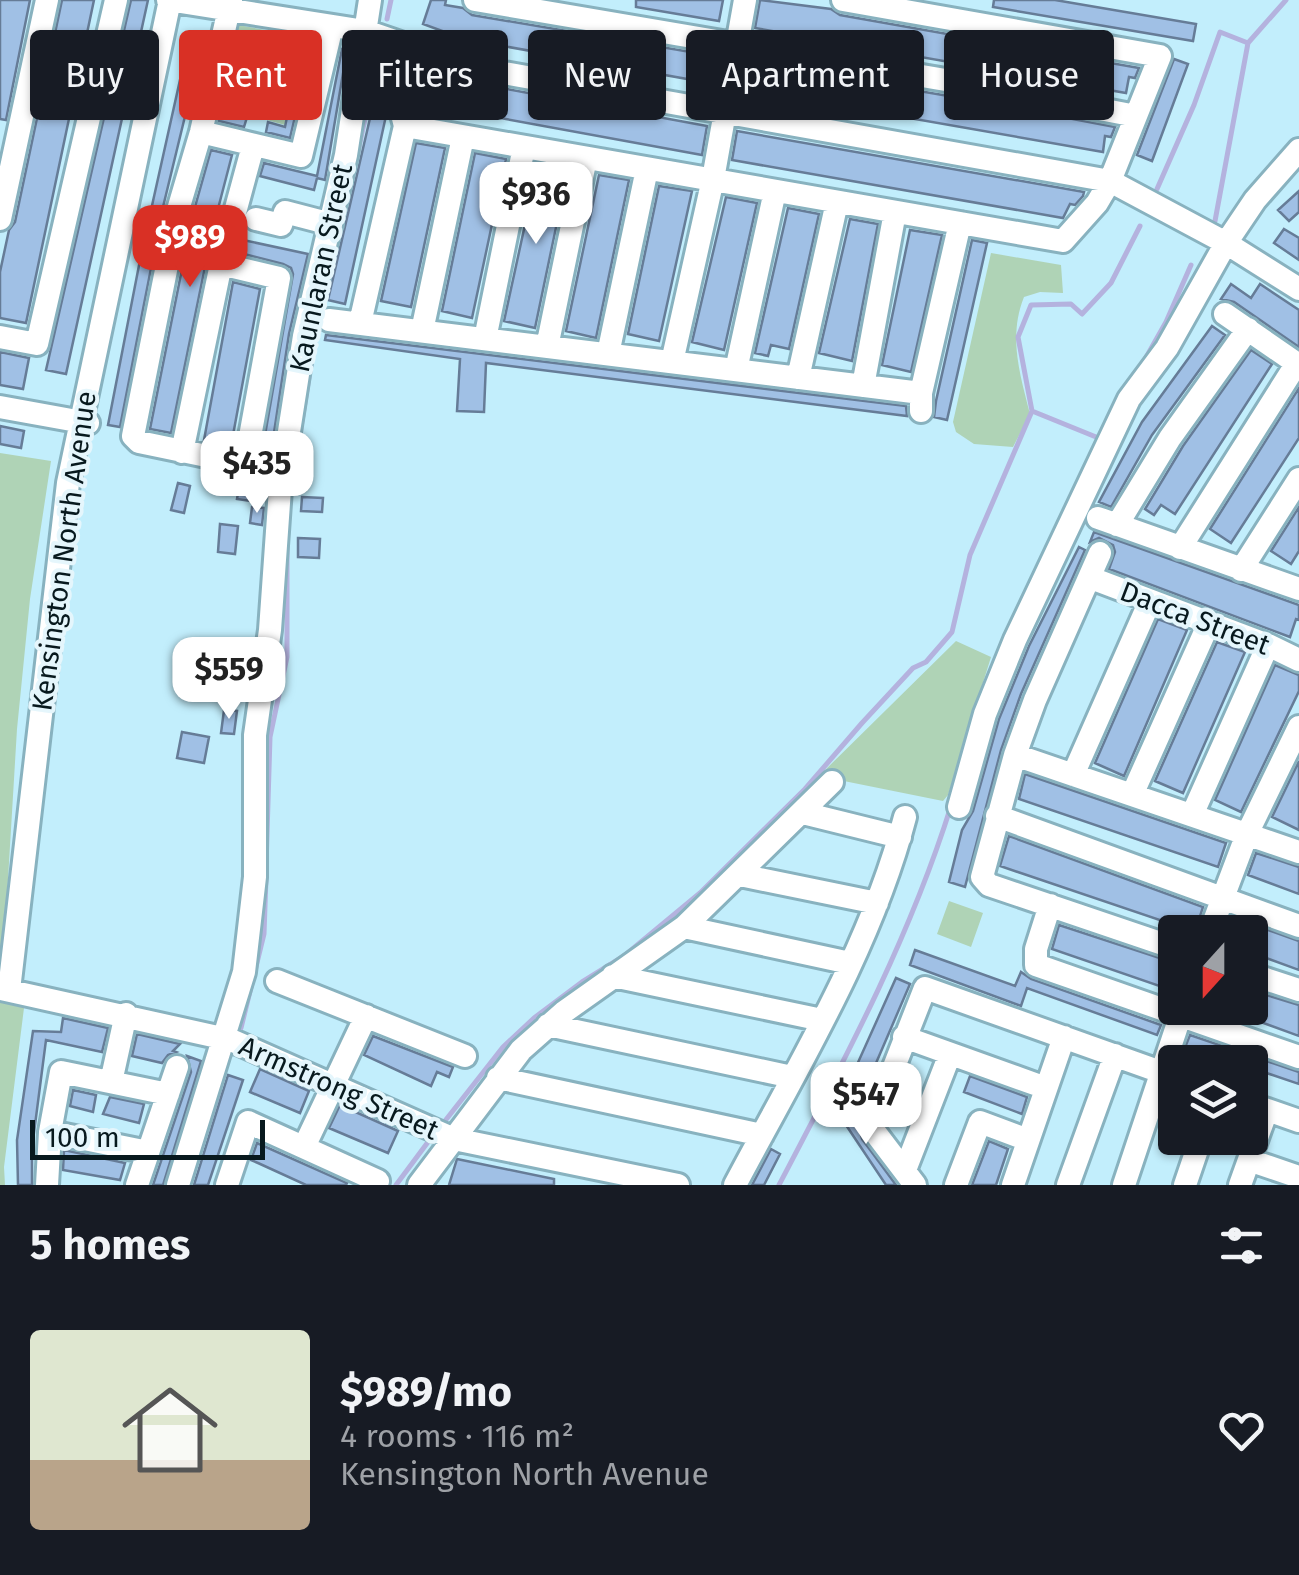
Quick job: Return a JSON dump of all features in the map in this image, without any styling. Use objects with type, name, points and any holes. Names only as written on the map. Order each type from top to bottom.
[{"type":"street","points":[[0,219],[46,0]]},
{"type":"street","points":[[0,337],[37,344],[116,0]]},
{"type":"street","points":[[169,0],[230,5],[354,30]]},
{"type":"street","name":"Kensington North Avenue","points":[[5,989],[68,483],[84,422],[169,0]]},
{"type":"street","name":"Kaunlaran Street","points":[[370,0],[376,30]]},
{"type":"street","points":[[739,30],[745,0]]},
{"type":"street","points":[[404,126],[1063,241],[1110,180],[1160,56],[843,0]]},
{"type":"street","points":[[467,4],[686,37]]},
{"type":"street","points":[[221,264],[279,278],[245,464],[139,442],[133,436],[178,210],[201,132],[230,5]]},
{"type":"street","points":[[201,132],[302,156],[332,26]]},
{"type":"street","points":[[508,74],[686,105]]},
{"type":"street","points":[[924,76],[1136,116]]},
{"type":"street","name":"Kaunlaran Street","points":[[178,1185],[226,1039],[253,918],[257,795],[254,752],[272,612],[280,489],[304,336],[351,120]]},
{"type":"street","points":[[360,324],[403,120]]},
{"type":"street","points":[[672,362],[723,120]]},
{"type":"street","points":[[769,120],[1110,180],[1226,242],[1299,288]]},
{"type":"street","points":[[422,331],[463,137]]},
{"type":"street","points":[[182,452],[221,264],[253,146]]},
{"type":"street","points":[[485,339],[524,147]]},
{"type":"street","points":[[959,807],[985,714],[1015,640],[1130,399],[1167,348],[1226,242],[1299,150]]},
{"type":"street","points":[[547,347],[586,158]]},
{"type":"street","points":[[608,354],[647,169]]},
{"type":"street","points":[[736,370],[775,191]]},
{"type":"street","points":[[798,378],[836,202]]},
{"type":"street","points":[[256,218],[281,225],[285,212],[330,224]]},
{"type":"street","points":[[863,386],[896,212]]},
{"type":"street","points":[[329,320],[863,386],[921,402],[960,223]]},
{"type":"street","points":[[1180,548],[1298,364],[1225,314]]},
{"type":"street","points":[[1248,329],[1108,522],[1299,589]]},
{"type":"street","points":[[0,407],[84,422]]},
{"type":"street","points":[[1241,570],[1299,479]]},
{"type":"street","points":[[1100,554],[1014,755],[982,877],[984,882],[1158,942]]},
{"type":"street","name":"Dacca Street","points":[[1091,578],[1299,660]]},
{"type":"street","points":[[1073,775],[1150,601]]},
{"type":"street","points":[[1132,795],[1209,623]]},
{"type":"street","points":[[1192,815],[1268,645]]},
{"type":"street","points":[[1216,915],[1247,834],[1299,727]]},
{"type":"street","points":[[1014,755],[1299,852]]},
{"type":"street","points":[[419,1185],[441,1134],[548,1026],[684,926],[832,782]]},
{"type":"street","points":[[735,1185],[850,963],[877,903],[903,827],[803,812]]},
{"type":"street","points":[[998,816],[1299,926]]},
{"type":"street","points":[[740,875],[877,903]]},
{"type":"street","points":[[1050,905],[1036,949],[1036,964],[1158,1004]]},
{"type":"street","points":[[684,926],[850,963]]},
{"type":"street","points":[[613,976],[822,1020]]},
{"type":"street","points":[[277,980],[465,1056]]},
{"type":"street","points":[[1268,980],[1299,990]]},
{"type":"street","points":[[910,1177],[872,1123],[925,988],[1158,1070]]},
{"type":"street","name":"Armstrong Street","points":[[5,989],[226,1039],[441,1134],[678,1185]]},
{"type":"street","points":[[111,1082],[126,1014]]},
{"type":"street","points":[[304,1147],[366,1016]]},
{"type":"street","points":[[1216,1025],[1299,1057]]},
{"type":"street","points":[[548,1026],[792,1078]]},
{"type":"street","points":[[904,1037],[1046,1088]]},
{"type":"street","points":[[1012,1185],[1064,1037]]},
{"type":"street","points":[[910,1177],[950,1054]]},
{"type":"street","points":[[1068,1185],[1114,1055]]},
{"type":"street","points":[[136,1185],[178,1067]]},
{"type":"street","points":[[47,1185],[59,1073],[168,1094]]},
{"type":"street","points":[[498,1078],[762,1135]]},
{"type":"street","points":[[1124,1185],[1158,1099]]},
{"type":"street","points":[[1268,1110],[1299,1121]]},
{"type":"street","points":[[232,1183],[248,1122],[378,1181],[374,1185]]},
{"type":"street","points":[[956,1185],[980,1122],[1028,1140]]},
{"type":"street","points":[[50,1132],[148,1152]]},
{"type":"street","points":[[1184,1185],[1195,1155]]},
{"type":"street","points":[[1240,1185],[1251,1155]]},
{"type":"street","points":[[1250,1160],[1299,1178]]},
{"type":"green space","points":[[233,24],[265,30],[232,30]]},
{"type":"green space","points":[[991,253],[1061,265],[1063,293],[1040,292],[1024,297],[1019,312],[1017,356],[1030,414],[1013,447],[974,444],[956,432],[953,422]]},
{"type":"green space","points":[[0,453],[51,461],[30,599],[17,729],[1,996],[25,1000],[5,1185],[0,1185]]},
{"type":"green space","points":[[956,641],[991,657],[943,801],[819,776]]},
{"type":"green space","points":[[949,901],[983,913],[971,947],[937,934]]},
{"type":"building","points":[[0,0],[30,0],[6,120],[0,119]]},
{"type":"building","points":[[62,0],[94,0],[88,30],[56,30]]},
{"type":"building","points":[[131,0],[148,0],[141,30],[124,30]]},
{"type":"building","points":[[431,0],[446,0],[445,5],[463,8],[472,15],[561,30],[528,30],[528,50],[508,47],[508,30],[439,30],[423,24]]},
{"type":"building","points":[[636,0],[723,0],[719,21],[636,7]]},
{"type":"building","points":[[760,0],[831,9],[840,15],[944,33],[944,61],[924,58],[924,30],[755,28]]},
{"type":"building","points":[[994,0],[1055,0],[1196,24],[1193,41],[993,7]]},
{"type":"building","points":[[666,48],[686,51],[686,79],[666,75]]},
{"type":"building","points":[[342,49],[342,80],[325,180],[317,178],[314,190],[260,176],[264,163],[317,176]]},
{"type":"building","points":[[1174,59],[1188,64],[1152,161],[1137,155]]},
{"type":"building","points":[[1114,64],[1139,68],[1135,78],[1129,77],[1126,93],[1114,91]]},
{"type":"building","points":[[179,84],[179,120],[184,120],[120,427],[108,425]]},
{"type":"building","points":[[508,89],[528,93],[528,120],[666,118],[707,126],[702,155],[508,119]]},
{"type":"building","points":[[924,92],[944,95],[944,120],[1078,120],[1115,127],[1111,137],[1105,136],[1103,152],[921,120],[924,120]]},
{"type":"building","points":[[37,120],[69,120],[26,323],[0,318],[0,272],[9,230],[15,222]]},
{"type":"building","points":[[103,120],[122,120],[66,374],[46,370]]},
{"type":"building","points":[[219,120],[246,120],[244,127]]},
{"type":"building","points":[[286,120],[294,120],[290,138],[266,132],[268,122],[285,127]]},
{"type":"building","points":[[370,120],[385,120],[345,304],[328,300]]},
{"type":"building","points":[[737,131],[1084,192],[1075,205],[1070,204],[1063,218],[732,160]]},
{"type":"building","points":[[416,143],[445,148],[411,307],[381,301]]},
{"type":"building","points":[[211,150],[232,155],[171,433],[150,429],[193,214]]},
{"type":"building","points":[[475,153],[506,159],[472,318],[442,311]]},
{"type":"building","points":[[538,165],[568,170],[535,328],[504,321]]},
{"type":"building","points":[[599,175],[629,180],[596,338],[566,331]]},
{"type":"building","points":[[659,186],[692,191],[659,341],[628,334]]},
{"type":"building","points":[[1299,191],[1299,212],[1289,221],[1278,210]]},
{"type":"building","points":[[726,197],[757,203],[724,350],[692,342]]},
{"type":"building","points":[[788,208],[819,214],[789,349],[771,345],[768,356],[755,353]]},
{"type":"building","points":[[850,219],[878,224],[852,361],[819,353]]},
{"type":"building","points":[[1284,229],[1299,238],[1299,260],[1274,243]]},
{"type":"building","points":[[910,230],[942,235],[911,372],[882,365]]},
{"type":"building","points":[[243,240],[308,254],[289,334],[270,459],[261,458],[293,274],[283,264],[240,253]]},
{"type":"building","points":[[972,240],[987,243],[947,420],[934,417],[936,401]]},
{"type":"building","points":[[233,282],[260,289],[231,446],[204,440]]},
{"type":"building","points":[[1231,284],[1251,298],[1260,284],[1299,310],[1299,347],[1234,302],[1221,299]]},
{"type":"building","points":[[1212,326],[1225,335],[1152,435],[1111,507],[1099,502],[1142,422]]},
{"type":"building","points":[[326,335],[906,406],[907,416],[486,363],[484,412],[457,411],[460,359],[325,340]]},
{"type":"building","points":[[1251,350],[1272,364],[1175,514],[1161,505],[1154,515],[1145,509],[1183,446]]},
{"type":"building","points":[[0,352],[29,358],[23,389],[0,385]]},
{"type":"building","points":[[1299,388],[1299,438],[1231,543],[1210,529]]},
{"type":"building","points":[[0,426],[24,431],[21,448],[0,444]]},
{"type":"building","points":[[240,482],[261,485],[258,502],[237,499]]},
{"type":"building","points":[[178,483],[190,486],[184,513],[171,510]]},
{"type":"building","points":[[302,497],[323,498],[322,512],[301,511]]},
{"type":"building","points":[[252,507],[264,508],[262,525],[250,523]]},
{"type":"building","points":[[1299,507],[1299,551],[1291,564],[1271,551]]},
{"type":"building","points":[[220,524],[238,526],[235,554],[218,552]]},
{"type":"building","points":[[1094,532],[1299,605],[1299,620],[1296,619],[1290,637],[1109,569],[1115,552],[1113,545],[1099,538],[1090,542]]},
{"type":"building","points":[[298,538],[320,539],[319,558],[298,557]]},
{"type":"building","points":[[1079,547],[1085,550],[1021,694],[1001,750],[965,887],[949,882],[999,719],[1029,646]]},
{"type":"building","points":[[1158,619],[1187,630],[1124,776],[1095,763]]},
{"type":"building","points":[[1217,642],[1245,652],[1183,793],[1155,781]]},
{"type":"building","points":[[1275,665],[1299,675],[1299,691],[1241,812],[1215,800]]},
{"type":"building","points":[[224,710],[237,711],[234,734],[221,733]]},
{"type":"building","points":[[182,732],[209,737],[204,763],[177,758]]},
{"type":"building","points":[[1299,761],[1299,830],[1272,817]]},
{"type":"building","points":[[1025,774],[1226,843],[1218,867],[1019,799]]},
{"type":"building","points":[[1009,836],[1203,907],[1200,915],[1158,915],[1158,919],[1000,866]]},
{"type":"building","points":[[1256,853],[1299,867],[1299,894],[1248,875]]},
{"type":"building","points":[[1059,925],[1158,957],[1158,986],[1052,949]]},
{"type":"building","points":[[1268,930],[1299,941],[1299,970],[1268,959]]},
{"type":"building","points":[[915,950],[1015,986],[1021,972],[1031,979],[1161,1025],[1157,1035],[1027,988],[1021,1006],[910,965]]},
{"type":"building","points":[[896,978],[910,984],[858,1105],[842,1098]]},
{"type":"building","points":[[1268,996],[1299,1005],[1299,1036],[1268,1025]]},
{"type":"building","points":[[63,1018],[108,1028],[102,1052],[46,1040],[32,1148],[32,1185],[18,1185],[17,1140],[33,1031],[61,1032]]},
{"type":"building","points":[[137,1034],[180,1044],[162,1063],[132,1056]]},
{"type":"building","points":[[1190,1035],[1219,1045],[1186,1045]]},
{"type":"building","points":[[373,1036],[453,1067],[449,1077],[437,1072],[431,1086],[364,1055]]},
{"type":"building","points":[[187,1056],[201,1061],[163,1185],[153,1185],[191,1072]]},
{"type":"building","points":[[1268,1061],[1299,1072],[1299,1084],[1268,1073]]},
{"type":"building","points":[[260,1069],[309,1091],[300,1113],[250,1092]]},
{"type":"building","points":[[228,1075],[243,1080],[208,1185],[194,1185]]},
{"type":"building","points":[[970,1076],[1027,1097],[1022,1114],[964,1092]]},
{"type":"building","points":[[73,1090],[96,1095],[93,1112],[70,1106]]},
{"type":"building","points":[[110,1097],[144,1104],[139,1123],[103,1114]]},
{"type":"building","points":[[340,1105],[398,1131],[388,1153],[329,1128]]},
{"type":"building","points":[[855,1110],[862,1139],[896,1185],[886,1185],[842,1119]]},
{"type":"building","points":[[989,1141],[1008,1149],[996,1185],[972,1185]]},
{"type":"building","points":[[257,1143],[347,1183],[306,1185],[251,1160]]},
{"type":"building","points":[[771,1149],[780,1154],[764,1185],[752,1185]]},
{"type":"building","points":[[64,1150],[125,1163],[120,1180],[63,1170]]},
{"type":"building","points":[[457,1159],[554,1179],[554,1185],[449,1185]]},
{"type":"waterway","points":[[387,19],[391,0]]},
{"type":"waterway","points":[[1157,189],[1194,105],[1220,32],[1248,43],[1286,0]]},
{"type":"waterway","points":[[1215,221],[1248,43]]},
{"type":"waterway","points":[[358,152],[365,120]]},
{"type":"waterway","points":[[298,446],[315,339],[350,187]]},
{"type":"waterway","points":[[441,1126],[503,1047],[534,1018],[624,956],[700,893],[805,789],[913,668],[926,662],[952,632],[970,555],[1032,411],[1018,337],[1031,305],[1071,304],[1082,314],[1111,283],[1140,226]]},
{"type":"waterway","points":[[1144,361],[1191,265]]},
{"type":"waterway","points":[[1032,411],[1101,439],[1102,436]]},
{"type":"waterway","points":[[266,867],[270,737],[287,657],[287,545]]},
{"type":"waterway","points":[[779,1185],[895,952],[951,806]]},
{"type":"waterway","points":[[241,1028],[264,934],[266,878]]},
{"type":"waterway","points":[[202,1145],[220,1091]]},
{"type":"waterway","points":[[396,1185],[431,1138]]}]
